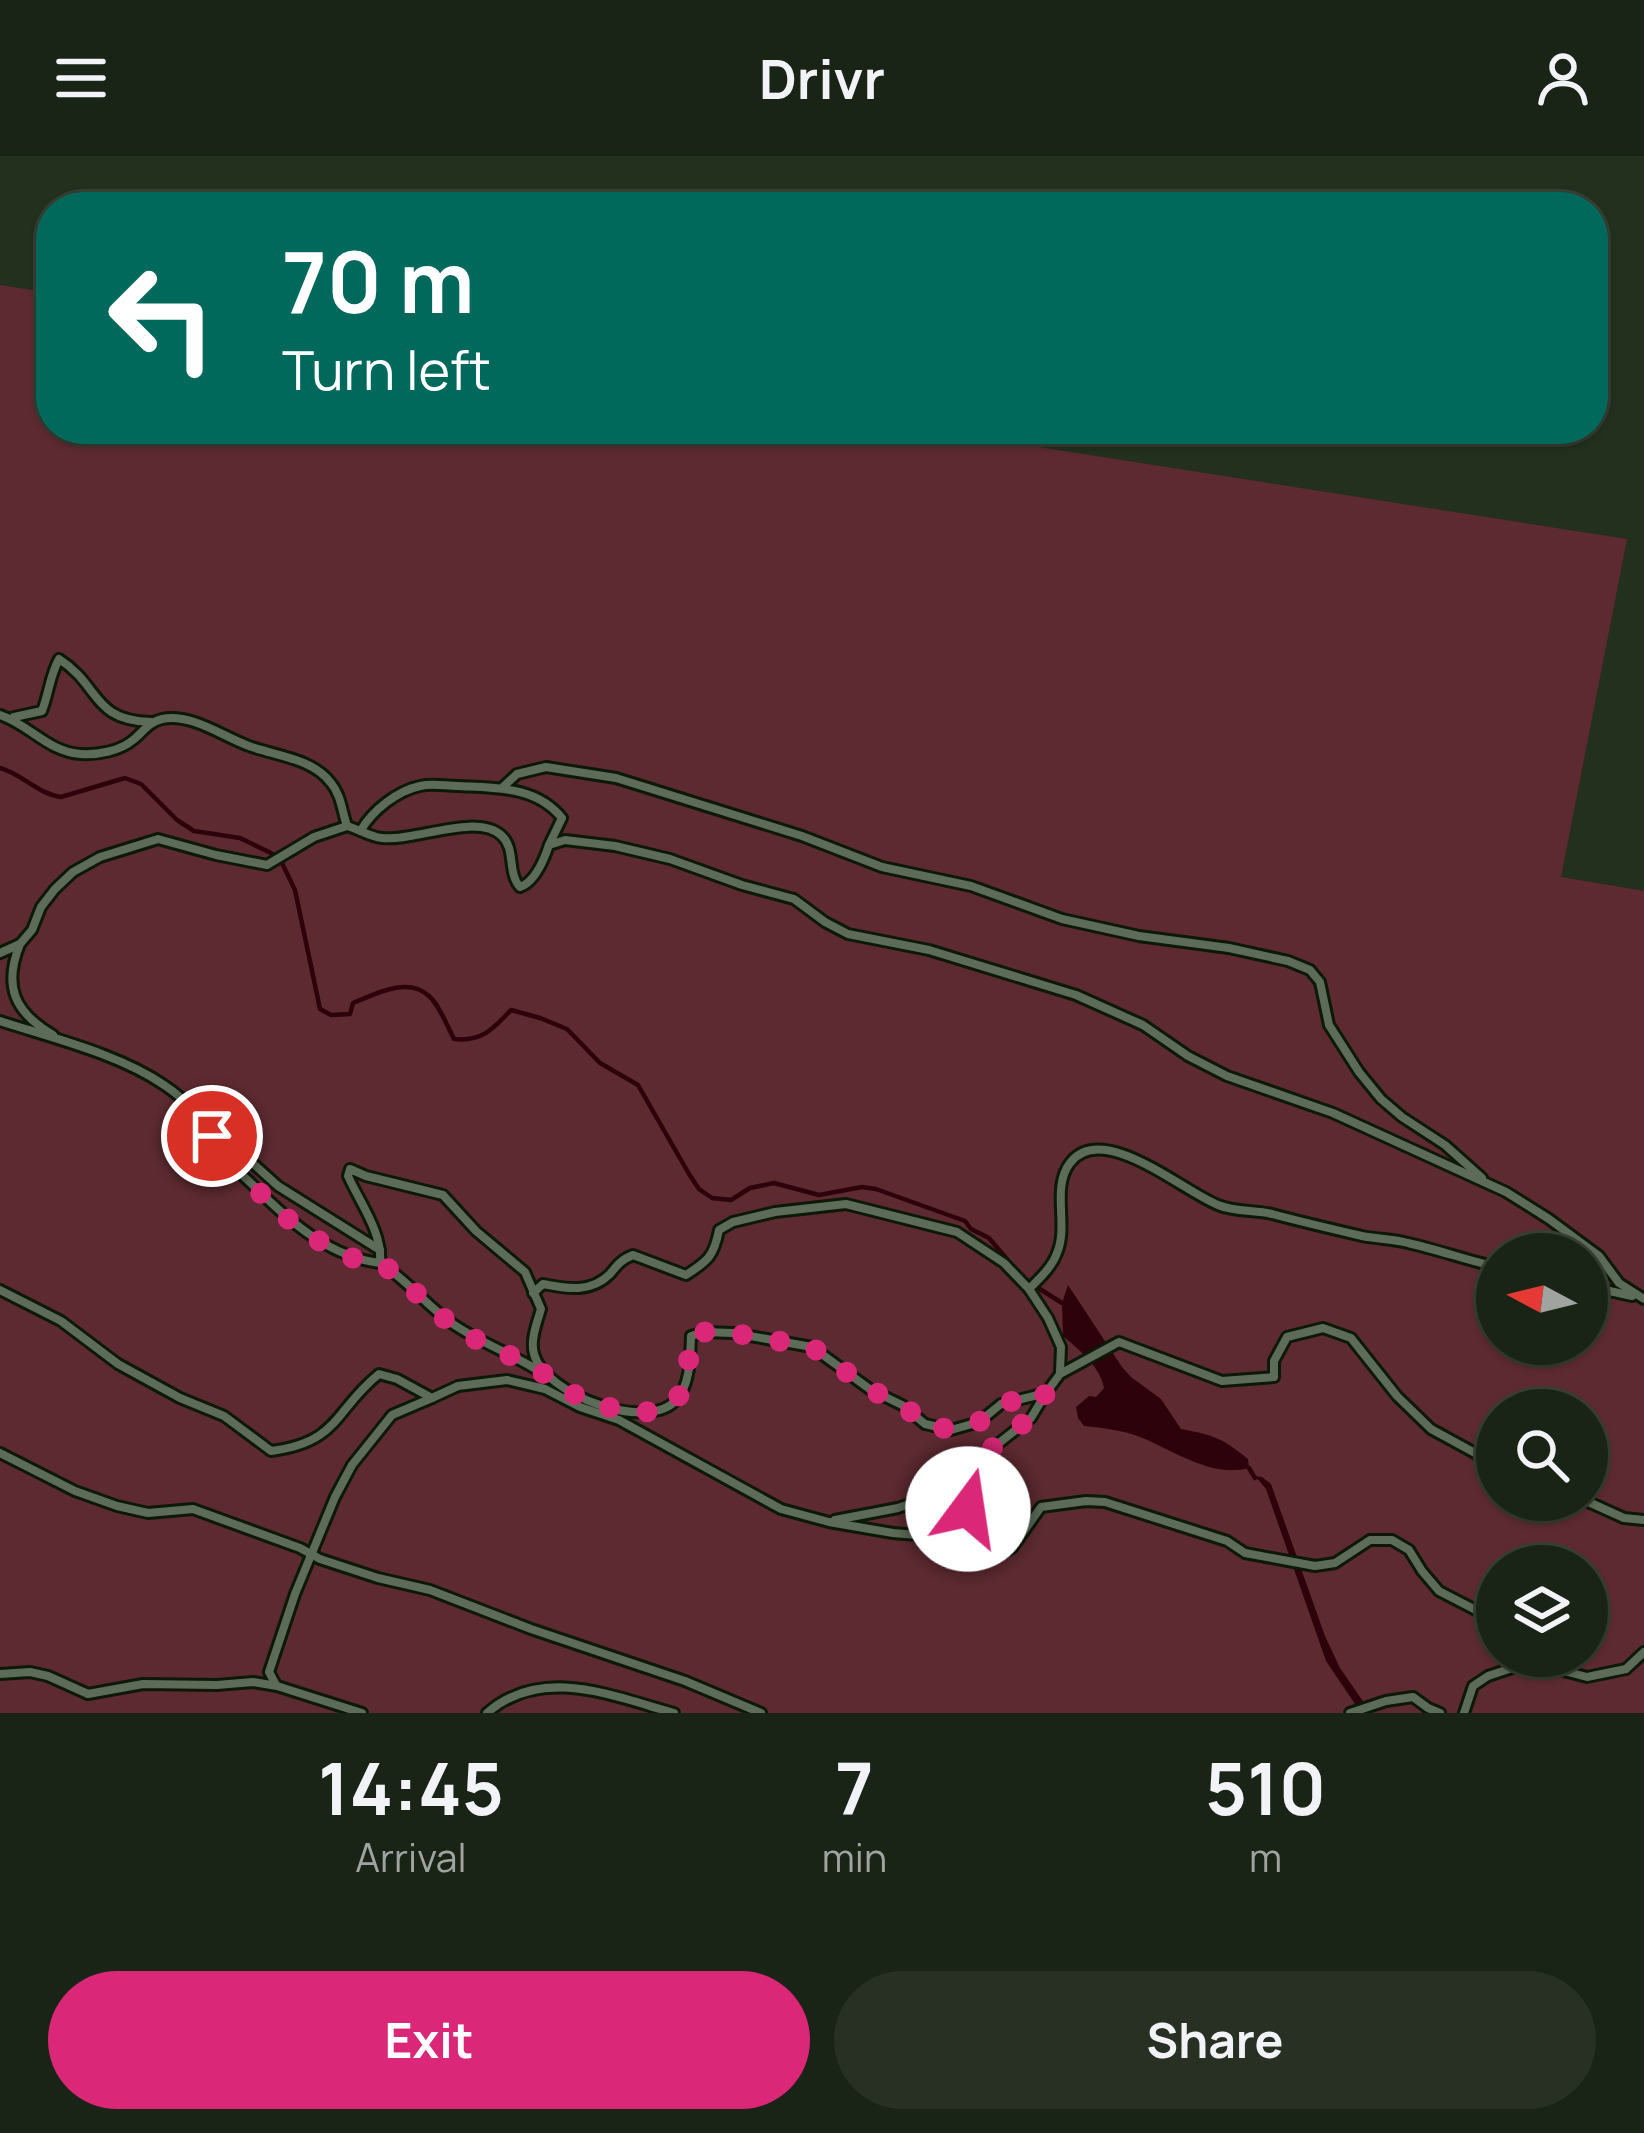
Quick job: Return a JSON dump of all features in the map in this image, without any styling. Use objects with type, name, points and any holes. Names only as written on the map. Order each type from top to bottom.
[{"type":"lane","points":[[4,716],[42,711],[59,659],[116,717],[152,722],[169,717],[197,723],[309,766],[332,783],[346,826]]},
{"type":"lane","points":[[4,716],[43,742],[76,754],[128,744],[152,722]]},
{"type":"lane","points":[[503,787],[517,774],[546,767],[616,778],[802,836],[882,867],[971,886],[1062,919],[1288,961],[1310,970],[1320,982],[1329,1025],[1382,1099],[1489,1184]]},
{"type":"lane","points":[[64,1042],[33,1023],[21,1007],[11,983],[12,964],[55,889],[100,857],[158,839],[267,865],[314,837],[346,826],[376,838],[484,827],[500,833],[508,845],[514,882],[520,887],[529,884],[544,860],[562,818],[552,807],[503,787],[419,786],[394,797],[361,830]]},
{"type":"lane","points":[[549,845],[566,840],[670,859],[794,899],[848,934],[929,950],[1076,994],[1143,1025],[1227,1076],[1333,1113],[1506,1192],[1599,1256],[1619,1283],[1642,1299]]},
{"type":"lane","points":[[0,953],[20,944]]},
{"type":"lane","points":[[0,1021],[120,1062],[163,1084],[278,1186],[381,1251]]},
{"type":"lane","points":[[198,1113],[226,1158],[281,1214],[325,1245],[403,1277],[446,1320],[580,1398],[621,1411],[657,1412],[675,1402],[685,1386],[692,1336],[704,1332],[758,1335],[812,1347],[926,1424],[951,1430],[979,1422],[1001,1404],[1046,1393]]},
{"type":"lane","points":[[1029,1289],[1059,1250],[1060,1186],[1071,1161],[1110,1148],[1153,1166],[1223,1208],[1257,1210],[1476,1261]]},
{"type":"lane","points":[[380,1264],[381,1251],[348,1176],[350,1169],[443,1195],[476,1231],[525,1272],[542,1309],[534,1330],[534,1357],[552,1380]]},
{"type":"lane","points":[[533,1293],[543,1284],[588,1288],[633,1255],[686,1275],[707,1261],[719,1230],[733,1222],[846,1204],[958,1232],[1004,1263],[1048,1318],[1061,1347],[1060,1374]]},
{"type":"lane","points":[[0,1289],[61,1321],[118,1364],[224,1416],[271,1451],[314,1441],[380,1375],[432,1398]]},
{"type":"lane","points":[[1608,1291],[1642,1299]]},
{"type":"lane","points":[[1012,1548],[986,1533],[968,1509],[962,1489],[971,1465],[1030,1418],[1060,1374],[1119,1342],[1222,1381],[1274,1377],[1274,1360],[1287,1337],[1323,1328],[1351,1338],[1431,1430],[1476,1454]]},
{"type":"lane","points":[[277,1686],[269,1672],[276,1647],[352,1465],[392,1415],[458,1386],[506,1380],[545,1389],[619,1420],[782,1509],[829,1522],[953,1538],[998,1554],[1012,1548],[1041,1507],[1086,1501],[1166,1520],[1227,1541],[1245,1553],[1315,1566],[1336,1563],[1370,1540],[1392,1540],[1409,1550],[1439,1591],[1476,1610]]},
{"type":"lane","points":[[0,1453],[75,1491],[117,1506],[148,1513],[193,1509],[378,1578],[430,1590],[685,1681],[760,1713]]},
{"type":"lane","points":[[829,1522],[962,1489]]},
{"type":"lane","points":[[1608,1511],[1644,1520]]},
{"type":"lane","points":[[1608,1673],[1626,1669],[1644,1652]]},
{"type":"lane","points":[[0,1674],[48,1676],[88,1694],[143,1684],[253,1682],[362,1713]]},
{"type":"lane","points":[[1462,1712],[1473,1685],[1486,1677]]},
{"type":"lane","points":[[487,1713],[503,1699],[543,1686],[618,1695],[674,1713]]},
{"type":"lane","points":[[1349,1713],[1413,1697],[1440,1713]]},
{"type":"shaded area","points":[[0,285],[36,291],[36,444],[1019,444],[1627,539],[1561,877],[1644,891],[1644,1713],[0,1713]]},
{"type":"shaded area","points":[[1068,1285],[1122,1367],[1161,1399],[1181,1429],[1224,1442],[1248,1459],[1249,1468],[1207,1466],[1133,1435],[1084,1426],[1076,1407],[1104,1388],[1093,1366],[1063,1336],[1062,1303]]},
{"type":"shaded area","points":[[1255,1476],[1271,1484],[1325,1636],[1371,1713],[1361,1713],[1326,1661],[1266,1489]]},
{"type":"waterway","points":[[0,768],[61,797],[125,778],[141,784],[194,831],[240,838],[271,853],[282,863],[295,890],[320,1009],[331,1015],[350,1014],[353,1003],[411,987],[429,996],[454,1039],[480,1036],[511,1010],[540,1018],[567,1029],[600,1063],[638,1085],[689,1174],[712,1198],[731,1200],[750,1188],[774,1183],[819,1195],[876,1189],[965,1221],[989,1238],[1017,1271]]},
{"type":"waterway","points":[[1035,1286],[1062,1303]]},
{"type":"waterway","points":[[1249,1468],[1255,1478]]},
{"type":"route","points":[[212,1136],[226,1158],[281,1214],[325,1245],[359,1261],[380,1264],[403,1277],[422,1300],[475,1339],[532,1366],[580,1398],[621,1411],[657,1412],[675,1402],[685,1386],[692,1336],[704,1332],[758,1335],[812,1347],[926,1424],[951,1430],[979,1422],[1001,1404],[1046,1393],[1030,1418],[971,1465],[962,1489],[968,1509]]}]
